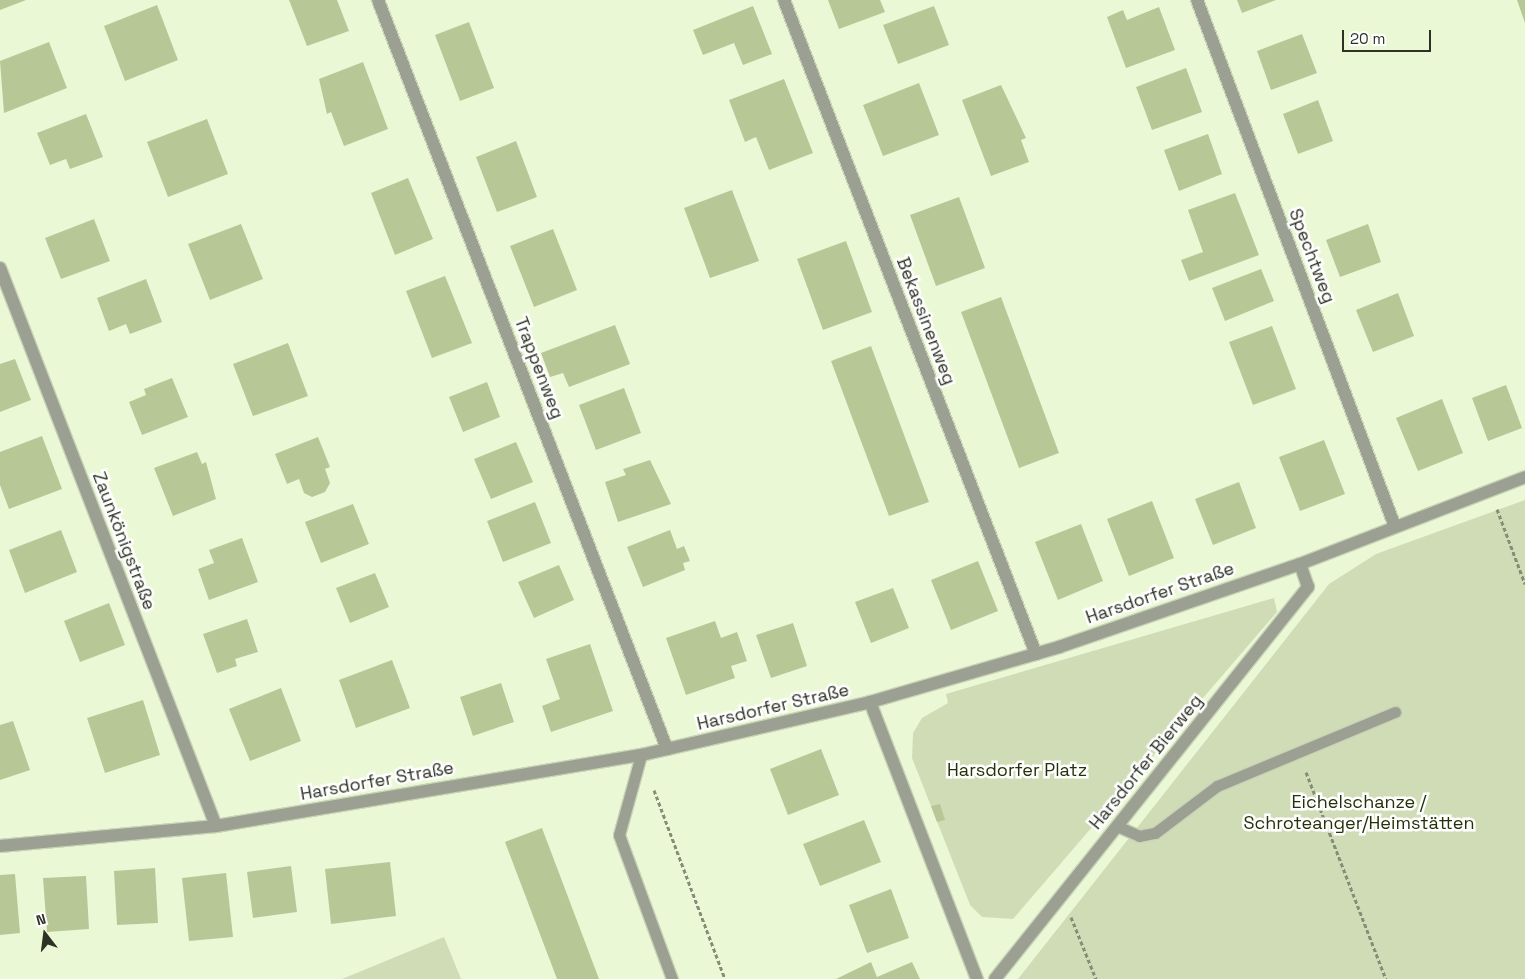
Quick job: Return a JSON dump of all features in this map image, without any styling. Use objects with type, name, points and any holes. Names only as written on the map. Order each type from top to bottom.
[{"type":"street","name":"Trappenweg","points":[[378,0],[667,750]]},
{"type":"street","name":"Bekassinenweg","points":[[784,0],[1036,654]]},
{"type":"street","name":"Spechtweg","points":[[1197,0],[1394,524]]},
{"type":"street","name":"Zaunkönigstraße","points":[[0,268],[216,826]]},
{"type":"street","name":"Harsdorfer Straße","points":[[0,846],[216,826],[667,750],[870,702],[1036,654],[1300,564],[1394,524],[1525,478]]},
{"type":"street","name":"Harsdorfer Bierweg","points":[[995,979],[1308,587],[1300,564]]},
{"type":"street","points":[[870,702],[977,979]]},
{"type":"lane","points":[[1117,826],[1139,836],[1155,833],[1174,823],[1217,786],[1297,749],[1395,712]]},
{"type":"lane","points":[[640,755],[619,835],[672,979]]},
{"type":"path","points":[[1489,490],[1525,584]]},
{"type":"path","points":[[1297,749],[1386,979]]},
{"type":"path","points":[[652,784],[725,979]]},
{"type":"path","points":[[1072,918],[1096,979]]},
{"type":"green space","name":"Eichelschanze / Schroteanger/Heimstätten","points":[[1525,500],[1525,979],[1018,979],[1329,584],[1376,554]]},
{"type":"green space","name":"Harsdorfer Platz","points":[[1274,598],[1277,612],[1013,919],[982,917],[970,905],[912,758],[913,733],[922,718],[948,703],[946,694]]},
{"type":"green space","points":[[444,937],[461,979],[342,979]]},
{"type":"building","points":[[0,0],[26,0],[0,10]]},
{"type":"building","points":[[289,0],[337,0],[349,31],[307,46]]},
{"type":"building","points":[[828,0],[880,0],[885,12],[839,29]]},
{"type":"building","points":[[1237,0],[1276,0],[1242,13]]},
{"type":"building","points":[[1517,0],[1525,0],[1525,23]]},
{"type":"building","points":[[157,5],[178,60],[125,81],[104,26]]},
{"type":"building","points":[[753,6],[772,54],[743,65],[734,43],[703,55],[693,30]]},
{"type":"building","points":[[934,6],[949,45],[898,64],[883,25]]},
{"type":"building","points":[[1159,7],[1175,50],[1126,68],[1107,17],[1123,10],[1127,20]]},
{"type":"building","points":[[469,22],[494,88],[460,101],[435,35]]},
{"type":"building","points":[[1302,34],[1317,73],[1271,90],[1257,51]]},
{"type":"building","points":[[49,42],[67,88],[4,113],[0,61]]},
{"type":"building","points":[[363,62],[388,129],[344,146],[331,112],[327,114],[319,79]]},
{"type":"building","points":[[1186,68],[1202,112],[1152,130],[1136,87]]},
{"type":"building","points":[[784,79],[813,153],[769,170],[756,137],[745,142],[729,100]]},
{"type":"building","points":[[919,83],[939,135],[883,156],[863,105]]},
{"type":"building","points":[[1001,85],[1026,138],[1021,140],[1029,162],[991,176],[962,100]]},
{"type":"building","points":[[1318,100],[1333,141],[1298,154],[1283,114]]},
{"type":"building","points":[[86,114],[103,157],[70,169],[66,159],[50,165],[37,133]]},
{"type":"building","points":[[207,119],[228,174],[168,197],[147,142]]},
{"type":"building","points":[[1208,134],[1222,174],[1179,191],[1164,150]]},
{"type":"building","points":[[516,141],[537,197],[497,212],[476,157]]},
{"type":"building","points":[[408,178],[433,239],[395,255],[371,193]]},
{"type":"building","points":[[732,190],[759,261],[710,278],[684,208]]},
{"type":"building","points":[[1235,193],[1259,255],[1189,281],[1181,260],[1203,252],[1188,210]]},
{"type":"building","points":[[959,197],[985,268],[936,286],[910,215]]},
{"type":"building","points":[[94,219],[110,261],[61,279],[45,238]]},
{"type":"building","points":[[241,224],[263,279],[210,300],[188,244]]},
{"type":"building","points":[[1368,224],[1381,262],[1340,277],[1326,240]]},
{"type":"building","points":[[553,229],[577,290],[534,307],[510,246]]},
{"type":"building","points":[[846,241],[872,312],[823,330],[797,259]]},
{"type":"building","points":[[1261,269],[1274,301],[1225,321],[1212,288]]},
{"type":"building","points":[[445,276],[472,343],[432,358],[406,291]]},
{"type":"building","points":[[146,279],[162,322],[130,334],[126,324],[109,331],[97,298]]},
{"type":"building","points":[[1398,293],[1414,336],[1373,352],[1356,310]]},
{"type":"building","points":[[1001,297],[1059,453],[1019,468],[961,312]]},
{"type":"building","points":[[615,325],[630,364],[569,387],[563,373],[550,377],[541,353]]},
{"type":"building","points":[[1272,326],[1296,389],[1253,405],[1229,342]]},
{"type":"building","points":[[288,343],[308,396],[253,416],[233,364]]},
{"type":"building","points":[[871,346],[929,502],[889,516],[831,361]]},
{"type":"building","points":[[15,359],[31,400],[0,412],[0,364]]},
{"type":"building","points":[[172,378],[188,417],[142,435],[129,402],[146,395],[144,389]]},
{"type":"building","points":[[487,382],[500,417],[463,432],[449,397]]},
{"type":"building","points":[[1506,385],[1522,428],[1488,441],[1472,398]]},
{"type":"building","points":[[624,388],[641,433],[596,450],[579,405]]},
{"type":"building","points":[[1442,399],[1463,453],[1418,471],[1396,418]]},
{"type":"building","points":[[42,436],[62,489],[9,509],[0,485],[0,452]]},
{"type":"building","points":[[318,437],[330,467],[325,469],[330,483],[325,492],[312,497],[304,493],[299,479],[287,484],[275,454]]},
{"type":"building","points":[[1324,440],[1345,494],[1300,511],[1279,457]]},
{"type":"building","points":[[516,442],[533,482],[491,499],[474,459]]},
{"type":"building","points":[[197,452],[202,464],[206,462],[216,499],[173,516],[154,468]]},
{"type":"building","points":[[650,460],[671,504],[618,522],[605,482],[626,475],[623,469]]},
{"type":"building","points":[[1239,482],[1256,528],[1213,545],[1195,499]]},
{"type":"building","points":[[1152,501],[1174,558],[1129,576],[1107,519]]},
{"type":"building","points":[[535,502],[551,543],[503,562],[487,521]]},
{"type":"building","points":[[353,504],[369,544],[321,563],[305,522]]},
{"type":"building","points":[[1081,524],[1103,581],[1058,600],[1035,542]]},
{"type":"building","points":[[61,530],[77,572],[25,593],[9,550]]},
{"type":"building","points":[[670,530],[677,549],[684,546],[690,561],[683,563],[685,570],[643,587],[627,547]]},
{"type":"building","points":[[242,538],[258,582],[209,600],[198,569],[214,563],[209,550]]},
{"type":"building","points":[[978,561],[998,611],[951,630],[931,580]]},
{"type":"building","points":[[559,565],[574,600],[534,618],[518,582]]},
{"type":"building","points":[[375,573],[389,607],[350,623],[336,588]]},
{"type":"building","points":[[893,588],[909,628],[871,643],[855,602]]},
{"type":"building","points":[[109,603],[125,645],[80,662],[64,621]]},
{"type":"building","points":[[247,619],[258,652],[235,659],[237,666],[217,673],[203,634]]},
{"type":"building","points":[[715,621],[721,638],[737,632],[747,661],[731,666],[735,678],[686,695],[666,638]]},
{"type":"building","points":[[793,623],[807,666],[771,678],[756,635]]},
{"type":"building","points":[[590,644],[613,711],[551,732],[542,706],[560,699],[546,659]]},
{"type":"building","points":[[392,660],[410,708],[356,728],[339,680]]},
{"type":"building","points":[[501,683],[514,722],[473,736],[460,697]]},
{"type":"building","points":[[281,688],[301,741],[250,761],[229,709]]},
{"type":"building","points":[[143,700],[160,755],[105,773],[87,718]]},
{"type":"building","points":[[13,721],[30,770],[0,780],[0,725]]},
{"type":"building","points":[[821,749],[839,795],[788,815],[770,769]]},
{"type":"building","points":[[940,804],[945,820],[937,822],[931,806]]},
{"type":"building","points":[[864,820],[881,862],[820,886],[803,844]]},
{"type":"building","points":[[542,828],[599,979],[557,979],[505,842]]},
{"type":"building","points":[[390,862],[396,916],[331,924],[325,869]]},
{"type":"building","points":[[291,866],[297,912],[253,918],[247,872]]},
{"type":"building","points":[[155,868],[158,923],[117,925],[114,871]]},
{"type":"building","points":[[226,873],[233,937],[189,941],[182,878]]},
{"type":"building","points":[[15,874],[20,933],[0,935],[0,875]]},
{"type":"building","points":[[86,876],[89,929],[47,932],[43,878]]},
{"type":"building","points":[[891,889],[909,938],[867,953],[849,905]]},
{"type":"building","points":[[871,962],[877,977],[912,962],[920,979],[836,979]]}]
